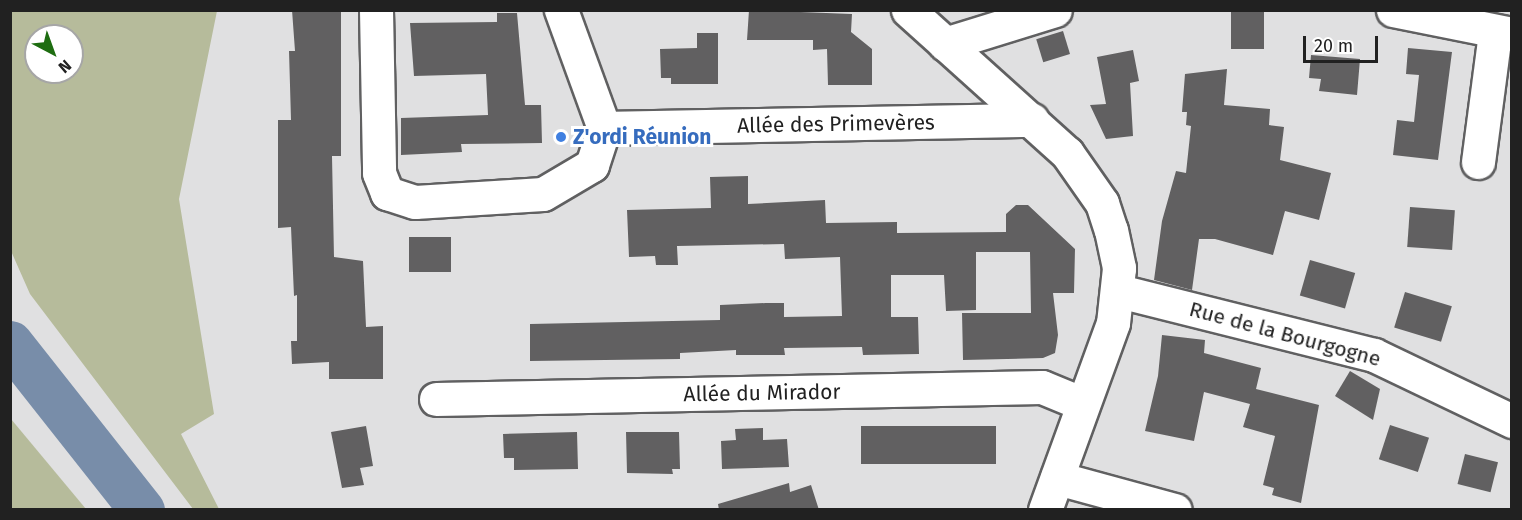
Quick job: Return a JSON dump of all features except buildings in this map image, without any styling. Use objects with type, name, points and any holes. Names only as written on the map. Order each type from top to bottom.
[{"type":"street","points":[[376,10],[379,173],[387,194],[415,202],[543,194],[592,165],[604,128],[561,10]]},
{"type":"street","points":[[908,10],[1067,153],[1102,203],[1119,268],[1119,291],[1106,345],[1045,510]]},
{"type":"street","points":[[945,44],[1055,10]]},
{"type":"street","points":[[1393,10],[1503,33],[1478,162]]},
{"type":"street","name":"Allée des Primevères","points":[[604,128],[1032,120]]},
{"type":"street","name":"Rue de la Bourgogne","points":[[1119,291],[1374,355],[1512,421]]},
{"type":"street","name":"Allée du Mirador","points":[[436,399],[1042,387],[1083,404]]},
{"type":"street","points":[[1057,478],[1175,510]]},
{"type":"green space","points":[[10,11],[217,11],[179,199],[214,414],[181,434],[219,509],[193,509],[30,294],[11,251]]},
{"type":"green space","points":[[11,419],[86,509],[11,509]]},
{"type":"waterway","points":[[10,343],[142,510]]},
{"type":"place","name":"Z'ordi Réunion","points":[[561,137]]}]
